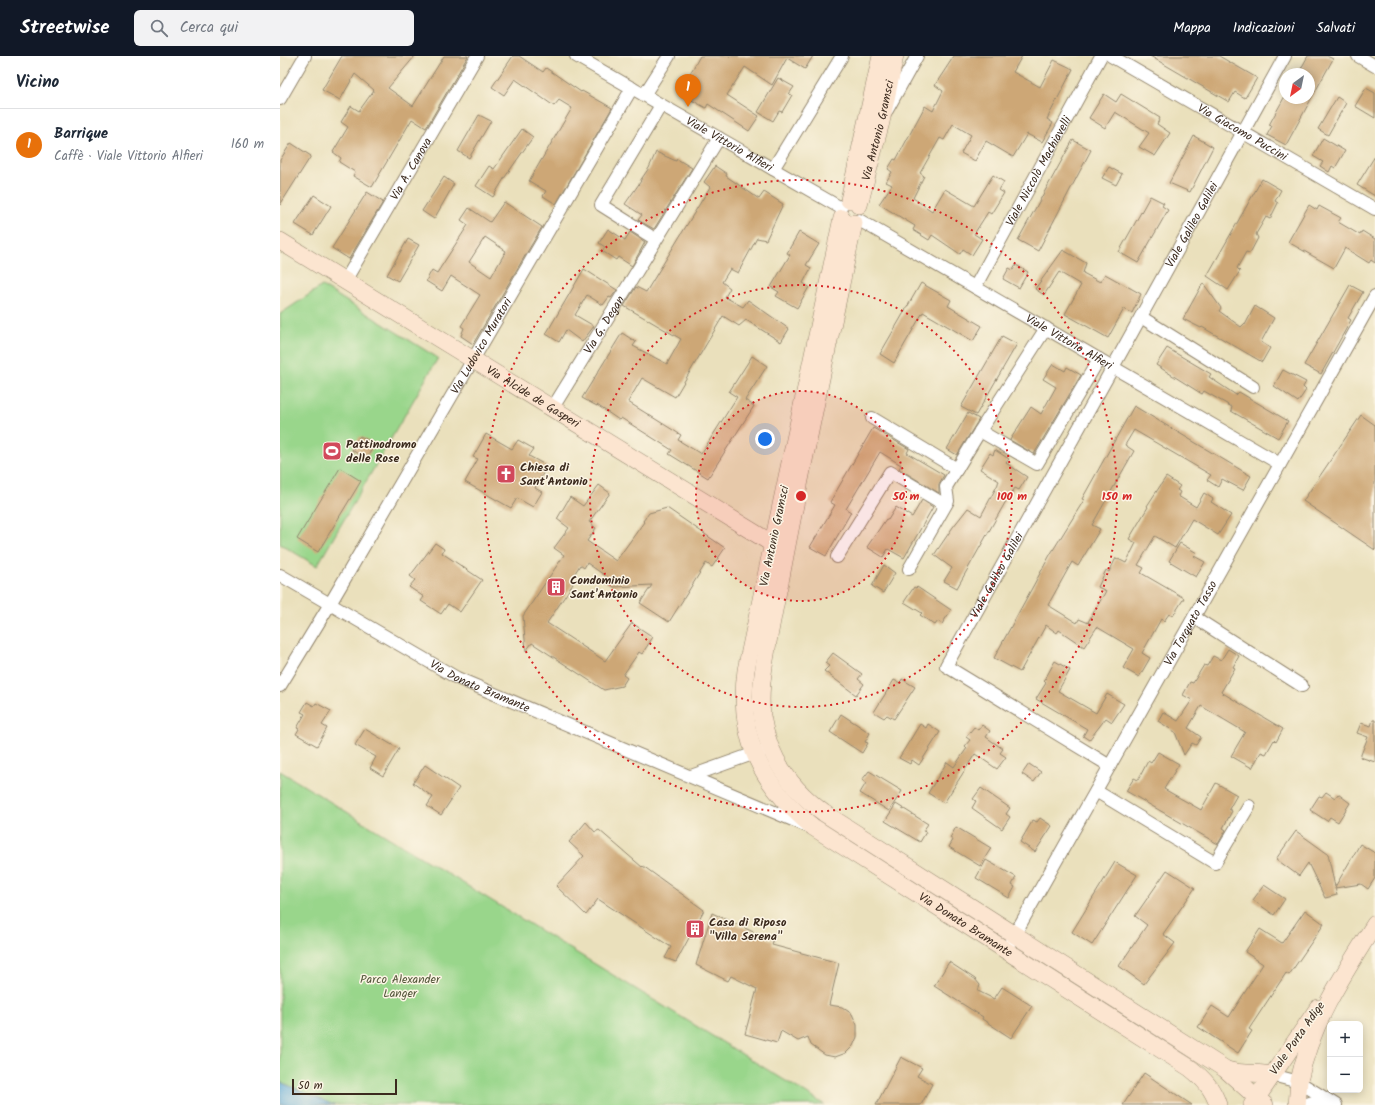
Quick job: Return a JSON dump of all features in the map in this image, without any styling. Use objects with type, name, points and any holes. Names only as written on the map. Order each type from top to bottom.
[{"type":"street","points":[[280,99],[305,56]]},
{"type":"street","name":"Via A. Canova","points":[[345,281],[477,56]]},
{"type":"street","name":"Viale Vittorio Alfieri","points":[[576,56],[850,212],[975,287],[1280,464]]},
{"type":"street","points":[[644,95],[669,56]]},
{"type":"street","points":[[773,169],[842,56]]},
{"type":"street","name":"Via Antonio Gramsci","points":[[824,813],[800,794],[779,766],[762,750],[747,725],[744,708],[744,682],[779,548],[850,212],[881,56]]},
{"type":"street","name":"Via Antonio Gramsci","points":[[850,212],[881,122],[895,56]]},
{"type":"street","points":[[881,122],[918,56]]},
{"type":"street","name":"Viale Niccolò Machiavelli","points":[[975,287],[1101,56]]},
{"type":"street","name":"Via Giacomo Puccini","points":[[1111,56],[1375,209]]},
{"type":"street","name":"Viale Galileo Galilei","points":[[1110,766],[946,666],[1285,56]]},
{"type":"street","points":[[1358,56],[1375,66]]},
{"type":"street","name":"Via Ludovico Muratori","points":[[280,686],[330,604],[632,88]]},
{"type":"street","points":[[655,240],[601,206],[661,105]]},
{"type":"street","name":"Via G. Degan","points":[[552,409],[719,138]]},
{"type":"street","name":"Via Alcide de Gasperi","points":[[280,241],[779,548]]},
{"type":"street","name":"Via Torquato Tasso","points":[[1005,950],[1375,296]]},
{"type":"street","points":[[1140,317],[1253,387]]},
{"type":"street","points":[[909,569],[948,501],[946,487],[1046,328]]},
{"type":"street","points":[[980,431],[1037,464],[1099,359]]},
{"type":"street","points":[[872,418],[957,469]]},
{"type":"street","points":[[837,557],[890,472],[945,505]]},
{"type":"street","name":"Via Donato Bramante","points":[[280,574],[457,678],[692,776],[821,832],[1190,1068],[1200,1075],[1209,1086],[1218,1105]]},
{"type":"street","points":[[1194,617],[1302,686]]},
{"type":"street","points":[[692,776],[762,750]]},
{"type":"street","name":"Via Antonio Gramsci","points":[[762,750],[763,772],[778,794],[801,817],[821,832]]},
{"type":"street","points":[[1096,791],[1215,863],[1248,806]]},
{"type":"street","name":"Via Donato Bramante","points":[[824,813],[1225,1070]]},
{"type":"street","name":"Viale Porta Adige","points":[[1297,1105],[1299,1082],[1305,1057],[1318,1024],[1344,973],[1375,924]]},
{"type":"street","name":"Viale Porta Adige","points":[[1258,1103],[1272,1075],[1315,1011],[1344,973]]},
{"type":"street","points":[[1225,1070],[1250,1074],[1264,1073],[1299,1082],[1334,1104]]},
{"type":"street","points":[[1225,1070],[1258,1103]]},
{"type":"street","points":[[1306,1105],[1310,1102],[1321,1101],[1334,1104]]},
{"type":"green space","name":"Pattinodromo delle Rose","points":[[322,286],[438,358],[317,566],[280,544],[280,314]]},
{"type":"green space","name":"Parco Alexander Langer","points":[[280,771],[825,1105],[333,1105],[280,1082]]},
{"type":"water","points":[[280,1082],[334,1105],[280,1105]]},
{"type":"building","points":[[342,56],[415,56],[388,88],[413,106],[444,56],[468,56],[426,128],[412,119],[372,187],[353,176],[355,172],[339,162],[341,158],[333,152],[348,127],[341,122],[351,106],[359,111],[374,90],[355,74],[340,100],[322,90]]},
{"type":"building","points":[[513,56],[519,56],[543,72],[546,68],[581,92],[582,91],[612,108],[556,204],[543,196],[546,191],[529,181],[572,108],[559,100],[554,106],[515,79],[504,95],[492,87]]},
{"type":"building","points":[[700,56],[813,56],[805,69],[787,58],[772,85],[745,67],[727,95],[759,116],[749,131],[708,104],[706,108],[679,93]]},
{"type":"building","points":[[954,56],[1022,56],[1013,72],[1040,87],[1054,60],[1073,69],[1047,119],[1053,123],[1042,142],[1027,134],[1013,157],[986,141],[975,161],[961,153],[971,135],[953,124],[944,140],[940,138],[920,173],[924,176],[913,198],[932,211],[945,189],[974,206],[993,175],[1004,182],[999,190],[1004,193],[991,214],[988,212],[974,234],[982,239],[972,255],[963,249],[960,254],[932,235],[929,240],[913,230],[915,226],[879,204],[892,185],[886,182],[892,172],[888,169],[894,159],[896,160],[925,106],[933,111],[943,91],[935,85]]},
{"type":"building","points":[[1150,56],[1219,56],[1257,78],[1245,98],[1235,92],[1229,102]]},
{"type":"building","points":[[1308,56],[1327,56],[1333,59],[1315,92],[1315,68],[1301,68]]},
{"type":"building","points":[[778,78],[794,87],[789,94],[792,95],[782,112],[779,111],[773,121],[758,112]]},
{"type":"building","points":[[1366,88],[1375,93],[1375,118],[1355,106]]},
{"type":"building","points":[[1104,94],[1116,102],[1121,94],[1160,118],[1157,124],[1170,133],[1155,156],[1139,147],[1149,133],[1115,112],[1105,128],[1089,118]]},
{"type":"building","points":[[1337,97],[1346,103],[1328,135],[1318,129]]},
{"type":"building","points":[[1281,104],[1308,104],[1286,145],[1267,135],[1272,126],[1269,125]]},
{"type":"building","points":[[479,115],[491,121],[469,158],[458,151]]},
{"type":"building","points":[[522,129],[533,137],[493,197],[476,186],[489,166],[494,169]]},
{"type":"building","points":[[1194,136],[1213,147],[1190,192],[1169,183]]},
{"type":"building","points":[[1323,138],[1345,151],[1335,168],[1332,166],[1329,172],[1320,166],[1323,162],[1313,156]]},
{"type":"building","points":[[1073,140],[1091,150],[1038,251],[1018,240]]},
{"type":"building","points":[[291,143],[311,156],[280,205],[280,160]]},
{"type":"building","points":[[656,152],[676,161],[677,159],[692,168],[654,229],[638,220],[642,215],[625,204],[649,168]]},
{"type":"building","points":[[1375,156],[1375,196],[1357,185]]},
{"type":"building","points":[[715,166],[727,174],[726,176],[759,199],[764,192],[783,204],[766,240],[757,238],[738,273],[730,269],[722,282],[730,288],[725,297],[743,307],[748,300],[789,329],[781,342],[746,320],[739,326],[723,316],[675,397],[642,378],[628,402],[681,435],[678,440],[701,454],[737,397],[729,392],[752,356],[767,366],[745,400],[754,406],[708,478],[669,454],[672,450],[621,418],[619,420],[597,405],[582,398],[622,333],[636,342],[633,346],[667,364],[681,339],[624,306],[636,287],[646,292],[710,187],[704,182]]},
{"type":"building","points":[[1109,167],[1122,174],[1116,185],[1102,178]]},
{"type":"building","points":[[444,177],[454,184],[434,219],[422,211]]},
{"type":"building","points":[[1262,179],[1281,190],[1275,201],[1278,203],[1270,219],[1266,217],[1256,234],[1258,238],[1250,253],[1246,252],[1237,268],[1240,271],[1228,290],[1207,276]]},
{"type":"building","points":[[367,192],[383,202],[349,259],[332,248]]},
{"type":"building","points":[[314,195],[331,206],[313,235],[295,224]]},
{"type":"building","points":[[1150,196],[1164,203],[1162,206],[1168,210],[1138,263],[1119,252]]},
{"type":"building","points":[[504,202],[542,227],[473,344],[461,336],[464,328],[461,326],[480,295],[451,276],[442,291],[426,281],[432,270],[437,273],[468,225],[461,220],[469,208],[490,222]],"holes":[[[485,237],[506,251],[491,277],[469,262]]]},
{"type":"building","points":[[1309,205],[1317,210],[1319,206],[1341,218],[1338,222],[1360,235],[1362,231],[1375,239],[1375,263],[1371,260],[1369,263],[1345,248],[1334,268],[1288,242]]},
{"type":"building","points":[[608,229],[625,240],[630,232],[645,242],[632,266],[618,257],[616,260],[602,251],[605,247],[599,243]]},
{"type":"building","points":[[799,232],[819,244],[806,265],[811,268],[803,283],[809,287],[797,308],[776,296],[779,292],[771,287],[790,255],[787,253]]},
{"type":"building","points":[[408,239],[419,245],[398,281],[387,275]]},
{"type":"building","points":[[1063,250],[1086,263],[1083,273],[1100,282],[1105,274],[1141,294],[1132,313],[1124,309],[1108,338],[1065,314],[1081,285],[1059,272],[1044,295],[1035,289]]},
{"type":"building","points":[[1016,265],[1028,272],[1019,288],[1003,279],[1009,268],[1013,270]]},
{"type":"building","points":[[584,269],[617,290],[603,305],[587,295],[575,315],[594,326],[582,342],[566,330],[559,342],[546,334]]},
{"type":"building","points":[[921,283],[951,300],[948,306],[982,326],[973,341],[923,312],[894,363],[880,354]]},
{"type":"building","points":[[1203,283],[1221,308],[1219,311],[1241,327],[1244,324],[1245,325],[1255,306],[1274,318],[1261,342],[1270,348],[1262,362],[1202,327],[1201,328],[1183,319]]},
{"type":"building","points":[[1350,285],[1363,292],[1348,318],[1351,320],[1321,374],[1304,365]]},
{"type":"building","points":[[1002,336],[1017,344],[976,415],[961,407]]},
{"type":"building","points":[[1167,348],[1211,374],[1209,377],[1236,395],[1239,392],[1288,421],[1278,438],[1231,411],[1232,407],[1204,391],[1202,394],[1156,365]]},
{"type":"building","points":[[1053,364],[1065,371],[1067,367],[1081,375],[1034,454],[1010,440],[1031,407],[1041,414],[1056,387],[1043,379]]},
{"type":"building","points":[[1283,370],[1306,382],[1303,387],[1306,390],[1298,402],[1274,386]]},
{"type":"building","points":[[1134,406],[1251,476],[1243,490],[1222,479],[1218,487],[1207,480],[1211,475],[1134,430],[1125,445],[1134,451],[1092,525],[1100,529],[1078,566],[1072,562],[1048,605],[1077,623],[1079,619],[1091,624],[1088,622],[1106,591],[1098,587],[1106,570],[1109,572],[1116,558],[1126,563],[1136,543],[1129,539],[1148,507],[1147,506],[1166,477],[1180,486],[1177,490],[1180,492],[1178,496],[1196,507],[1204,493],[1213,499],[1211,502],[1231,515],[1218,535],[1192,519],[1175,548],[1155,536],[1138,565],[1144,568],[1141,573],[1184,598],[1173,616],[1169,614],[1164,621],[1161,619],[1142,653],[1150,658],[1139,677],[1123,668],[1134,649],[1097,627],[1084,647],[1059,630],[1057,633],[1046,625],[1020,672],[994,658],[1050,555],[1084,500],[1082,499]]},
{"type":"building","points":[[968,413],[979,419],[957,455],[947,449]]},
{"type":"building","points":[[1361,415],[1375,425],[1375,550],[1303,501]]},
{"type":"building","points":[[873,428],[909,449],[907,453],[944,475],[939,484],[939,493],[899,469],[901,465],[880,452],[846,509],[851,512],[826,556],[810,547],[835,505],[830,502]]},
{"type":"building","name":"Chiesa di Sant'Antonio","points":[[486,434],[512,449],[518,440],[534,449],[529,456],[547,466],[535,488],[542,492],[533,507],[517,498],[511,508],[465,482],[478,459],[473,457]]},
{"type":"building","points":[[360,436],[375,444],[366,459],[352,450]]},
{"type":"building","points":[[995,450],[1009,459],[1006,463],[1027,477],[1019,490],[1015,488],[1006,501],[957,588],[944,581],[952,568],[934,555],[968,508],[981,516],[999,481],[980,469],[990,453],[993,455]]},
{"type":"building","points":[[340,468],[361,481],[318,552],[297,539]]},
{"type":"building","name":"Condominio Sant'Antonio","points":[[599,485],[610,493],[589,522],[596,528],[587,541],[616,561],[649,513],[667,508],[725,548],[712,567],[706,563],[669,622],[640,603],[652,585],[614,587],[604,581],[607,577],[587,563],[584,568],[580,565],[570,581],[573,584],[547,623],[605,661],[632,623],[653,637],[642,654],[639,652],[623,675],[627,678],[622,686],[604,690],[532,643],[526,651],[523,616],[564,555],[554,548],[569,528],[557,519],[570,497],[583,506]]},
{"type":"building","points":[[922,500],[933,507],[904,558],[888,549],[883,557],[867,547],[896,507],[912,517]]},
{"type":"building","points":[[435,543],[444,549],[442,553],[482,580],[460,612],[448,604],[441,614],[421,601],[424,597],[409,587],[415,580],[410,576]]},
{"type":"building","points":[[1180,543],[1197,553],[1194,556],[1205,562],[1196,577],[1169,561]]},
{"type":"building","points":[[884,565],[895,573],[883,593],[872,586]]},
{"type":"building","points":[[914,587],[917,587],[951,610],[942,624],[938,621],[935,625],[920,615],[922,613],[904,602]]},
{"type":"building","points":[[1228,649],[1239,656],[1233,667],[1235,668],[1221,692],[1283,729],[1276,742],[1274,740],[1266,754],[1261,752],[1252,768],[1231,756],[1245,732],[1201,706],[1188,728],[1201,737],[1196,745],[1192,743],[1184,755],[1175,732],[1158,721],[1163,712],[1178,721],[1192,700],[1183,695],[1190,682],[1193,683],[1204,665],[1207,666],[1213,656],[1221,660]]},
{"type":"building","points":[[833,653],[862,674],[858,679],[864,684],[856,695],[824,671],[829,666],[825,663]]},
{"type":"building","points":[[1055,661],[1070,670],[1058,691],[1096,713],[1107,694],[1124,704],[1112,722],[1106,718],[1089,740],[1083,736],[1087,729],[1036,699],[1046,683],[1044,681]]},
{"type":"building","points":[[902,679],[915,687],[894,719],[887,715],[884,718],[874,712],[894,680],[900,683]]},
{"type":"building","points":[[307,702],[314,706],[316,703],[331,711],[322,725],[327,728],[317,746],[296,734],[299,729],[297,728],[305,714],[301,712]]},
{"type":"building","points":[[841,714],[870,733],[865,742],[868,743],[862,753],[830,732]]},
{"type":"building","points":[[1373,720],[1375,720],[1375,762],[1360,757],[1368,737],[1357,733],[1361,723],[1371,726]]},
{"type":"building","points":[[920,724],[926,728],[928,724],[940,732],[919,765],[912,760],[910,764],[899,758]]},
{"type":"building","points":[[982,725],[990,731],[986,737],[1003,749],[1000,753],[1006,757],[997,769],[975,754],[944,803],[928,793],[947,762],[954,767],[967,748],[965,746],[970,740],[966,737],[974,727],[978,730]]},
{"type":"building","points":[[365,729],[399,749],[383,776],[370,768],[376,757],[355,745]]},
{"type":"building","points":[[1158,752],[1179,764],[1164,789],[1201,810],[1216,783],[1237,795],[1229,809],[1232,811],[1223,828],[1226,830],[1218,844],[1126,791],[1134,778],[1138,780],[1148,761],[1151,763]]},
{"type":"building","points":[[1029,764],[1041,772],[1034,782],[1022,774]]},
{"type":"building","points":[[425,765],[459,788],[441,815],[427,806],[433,797],[413,783]]},
{"type":"building","points":[[869,771],[902,791],[889,811],[860,793],[866,783],[862,780]]},
{"type":"building","points":[[981,788],[1010,808],[1006,814],[1010,817],[1002,829],[972,808],[976,801],[973,799]]},
{"type":"building","points":[[1326,792],[1335,798],[1338,794],[1350,803],[1338,822],[1330,817],[1327,821],[1310,810],[1319,796],[1322,797]]},
{"type":"building","points":[[896,804],[928,824],[923,831],[926,832],[920,842],[885,821]]},
{"type":"building","points":[[1040,818],[1052,826],[1035,852],[1020,842],[1033,820],[1037,822]]},
{"type":"building","points":[[586,822],[595,832],[599,830],[642,867],[643,866],[704,910],[676,962],[665,958],[671,947],[598,899],[586,915],[556,886],[584,856],[569,842]]},
{"type":"building","points":[[956,827],[991,848],[980,866],[949,847],[953,840],[950,838]]},
{"type":"building","points":[[1296,831],[1328,854],[1335,887],[1360,844],[1375,853],[1375,878],[1368,889],[1361,884],[1335,888],[1337,895],[1325,898],[1308,863],[1299,876],[1276,859]]},
{"type":"building","points":[[986,860],[1016,877],[1012,885],[1015,887],[1009,898],[976,878]]},
{"type":"building","points":[[1115,862],[1137,875],[1092,945],[1072,932]]},
{"type":"building","points":[[1167,870],[1195,888],[1163,934],[1175,943],[1144,984],[1119,966],[1147,925],[1135,916]]},
{"type":"building","points":[[1264,885],[1285,899],[1274,915],[1253,900]]},
{"type":"building","points":[[1305,910],[1324,924],[1289,975],[1286,973],[1249,1029],[1252,1031],[1238,1053],[1198,1027],[1212,1006],[1229,1017],[1263,964],[1245,952],[1260,929],[1282,943]]},
{"type":"building","points":[[712,913],[773,941],[772,945],[839,963],[829,1005],[842,1007],[852,1014],[857,1025],[857,1037],[853,1046],[846,1053],[835,1057],[825,1055],[811,1045],[808,1037],[798,1041],[781,1031],[777,1043],[745,1034],[757,989],[731,976],[728,981],[696,965]]},
{"type":"building","points":[[949,962],[975,979],[980,985],[978,991],[994,999],[1002,987],[1032,1006],[1011,1038],[982,1019],[983,1017],[934,986]]},
{"type":"building","points":[[901,1057],[922,1068],[917,1076],[932,1084],[921,1105],[876,1105]]},
{"type":"building","points":[[1144,1073],[1192,1105],[1123,1105]]},
{"type":"place","name":"Barrique","points":[[688,107]]},
{"type":"place","name":"Pattinodromo delle Rose","points":[[332,451]]},
{"type":"place","name":"Chiesa di Sant'Antonio","points":[[506,474]]},
{"type":"place","name":"Condominio Sant'Antonio","points":[[556,587]]},
{"type":"place","name":"Casa di Riposo \"Villa Serena\"","points":[[695,929]]}]
